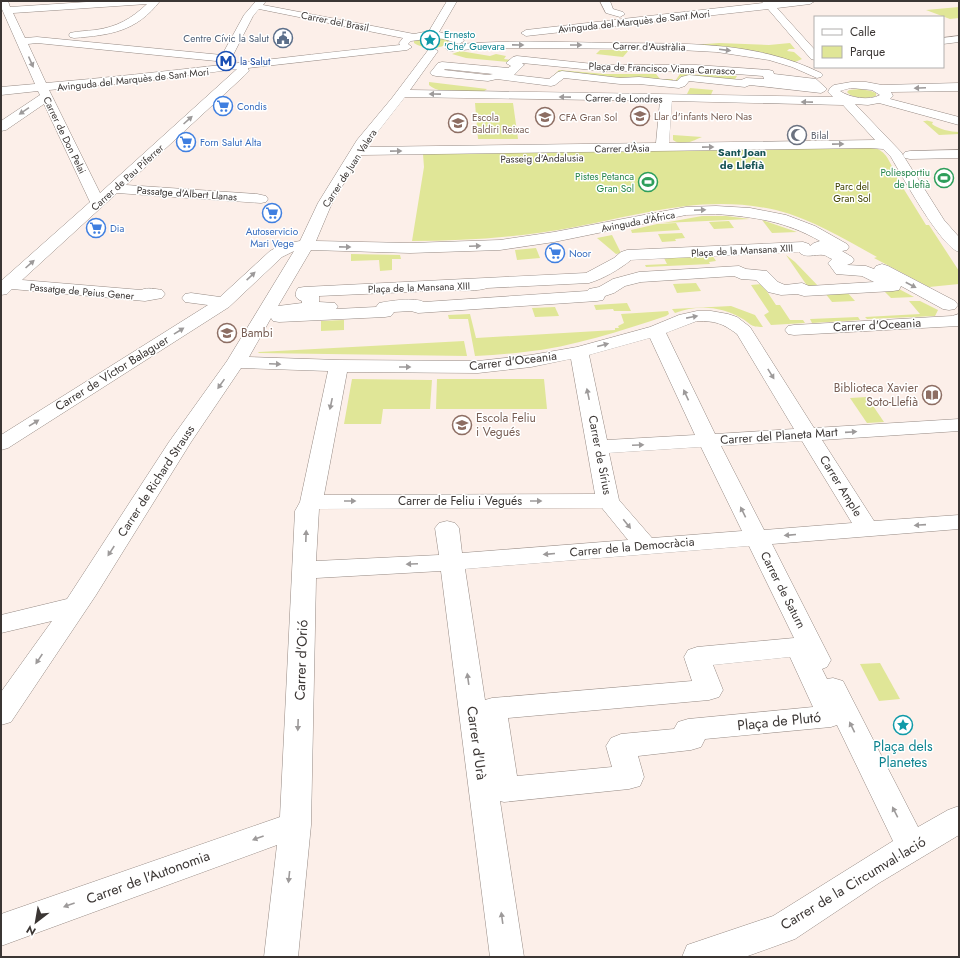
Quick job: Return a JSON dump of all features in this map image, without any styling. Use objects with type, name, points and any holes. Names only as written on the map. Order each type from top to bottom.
[{"type":"street","points":[[5,6],[146,1]]},
{"type":"street","points":[[37,40],[101,32],[119,28],[132,22],[155,1]]},
{"type":"street","points":[[432,35],[452,1]]},
{"type":"street","points":[[605,1],[609,11],[620,14]]},
{"type":"street","name":"Avinguda del Marquès de Sant Mori","points":[[1,94],[147,78],[235,62],[412,47],[433,50],[458,40],[771,2],[810,1]]},
{"type":"street","points":[[771,2],[811,46]]},
{"type":"street","name":"Carrer del Brasil","points":[[259,4],[414,37]]},
{"type":"street","name":"Carrer de Pau Piferrer","points":[[4,287],[243,71],[235,62],[249,15],[259,4]]},
{"type":"street","name":"Carrer de Don Pelai","points":[[5,6],[98,203]]},
{"type":"street","points":[[5,33],[37,40],[235,62]]},
{"type":"street","points":[[412,47],[407,39],[414,37],[432,35],[458,40]]},
{"type":"street","name":"Carrer d'Austràlia","points":[[458,40],[484,44],[686,47],[720,49],[760,55],[788,62],[810,72],[841,91]]},
{"type":"street","points":[[944,41],[958,41]]},
{"type":"street","name":"Carrer de Juan Valera","points":[[306,245],[325,203],[364,140],[402,93],[433,50]]},
{"type":"street","name":"Plaça de Francisco Viana Carrasco","points":[[517,59],[603,68],[717,69],[769,73],[768,77],[812,81],[821,89],[746,81],[745,84],[689,78],[685,79],[679,85],[634,80],[620,81],[562,74],[551,82],[497,76],[488,78],[436,73],[442,65],[511,72],[518,65],[512,63],[517,59]]},
{"type":"street","points":[[841,91],[851,85],[867,86],[877,97],[959,121]]},
{"type":"street","name":"Avinguda del Marquès de Sant Mori","points":[[1,87],[44,90]]},
{"type":"street","points":[[841,91],[855,100],[959,87]]},
{"type":"street","points":[[1,127],[44,90]]},
{"type":"street","name":"Avinguda del Marquès de Sant Mori","points":[[1,91],[44,90]]},
{"type":"street","points":[[841,91],[896,155],[938,222],[959,247]]},
{"type":"street","name":"Carrer de Londres","points":[[402,93],[666,99],[841,91]]},
{"type":"street","points":[[877,97],[869,107],[887,145]]},
{"type":"street","points":[[662,147],[666,99]]},
{"type":"street","name":"Carrer d'Àsia","points":[[357,151],[887,145]]},
{"type":"street","points":[[910,155],[959,154]]},
{"type":"street","name":"Passeig d'Andalusia","points":[[440,159],[860,155]]},
{"type":"street","name":"Passatge d'Albert Llanas","points":[[113,188],[259,198]]},
{"type":"street","name":"Avinguda d'Àfrica","points":[[306,245],[410,248],[500,245],[554,237],[686,211],[716,210],[750,212],[781,218],[810,230],[957,309]]},
{"type":"street","points":[[938,222],[940,233],[959,263]]},
{"type":"street","points":[[191,298],[212,300],[223,303],[276,254],[290,247],[306,245]]},
{"type":"street","name":"Carrer de Richard Strauss","points":[[1,714],[76,606],[180,442],[236,362],[306,245]]},
{"type":"street","name":"Plaça de la Mansana XIII","points":[[821,246],[846,260],[836,262],[842,270],[866,271],[893,286],[804,291],[802,288],[781,290],[778,287],[774,288],[762,275],[741,274],[739,271],[639,276],[629,281],[622,281],[605,292],[595,293],[597,296],[418,308],[417,305],[384,307],[385,312],[279,317],[282,310],[329,307],[310,308],[311,298],[304,296],[304,292],[453,285],[461,286],[462,284],[480,285],[480,283],[589,278],[628,255],[627,254],[803,247],[806,251],[823,250],[821,246]]},
{"type":"street","name":"Passatge de Peius Gener","points":[[4,287],[149,295]]},
{"type":"street","name":"Carrer de Víctor Balaguer","points":[[1,444],[223,303]]},
{"type":"street","name":"Carrer d'Oceania","points":[[794,330],[958,321],[957,309]]},
{"type":"street","name":"Carrer d'Oceania","points":[[236,362],[339,366],[478,367],[531,361],[579,352],[656,331],[685,319],[711,316],[731,321],[741,327],[751,341]]},
{"type":"street","name":"Carrer de Saturn","points":[[656,331],[756,538],[912,847]]},
{"type":"street","name":"Carrer Ample","points":[[751,341],[867,529]]},
{"type":"street","name":"Carrer de Sírius","points":[[579,352],[599,447],[608,501],[645,546]]},
{"type":"street","name":"Carrer d'Orió","points":[[281,957],[294,825],[305,570],[306,511],[311,502],[339,366]]},
{"type":"street","name":"Carrer del Planeta Mart","points":[[599,447],[959,425]]},
{"type":"street","name":"Carrer de Feliu i Vegués","points":[[311,502],[608,501]]},
{"type":"street","name":"Carrer de la Democràcia","points":[[305,570],[451,562],[959,522]]},
{"type":"street","name":"Carrer d'Urà","points":[[447,528],[507,957]]},
{"type":"street","points":[[1,624],[76,606]]},
{"type":"street","name":"Plaça de Plutó","points":[[798,647],[831,716],[688,730],[691,739],[621,746],[629,777],[504,790],[492,710],[709,690],[697,657],[798,647]]},
{"type":"street","name":"Carrer de la Circumval·lació","points":[[699,957],[783,928],[868,873],[959,819]]},
{"type":"street","name":"Carrer de l'Autonomia","points":[[1,930],[294,825]]},
{"type":"green space","points":[[959,7],[959,18],[950,19],[926,10]]},
{"type":"green space","points":[[430,37],[446,39],[449,42],[446,45],[432,48],[414,43],[414,40]]},
{"type":"green space","points":[[719,43],[769,45],[790,43],[795,49],[789,49],[787,51],[794,52],[802,59],[793,63],[693,45]]},
{"type":"green space","points":[[600,50],[629,50],[623,57],[596,54]]},
{"type":"green space","points":[[460,51],[490,56],[496,54],[506,56],[504,59],[511,60],[508,62],[466,58],[452,54]]},
{"type":"green space","points":[[559,70],[605,74],[656,74],[660,79],[673,79],[670,84],[568,76],[549,80]]},
{"type":"green space","points":[[680,74],[737,76],[733,83],[689,78],[673,84]]},
{"type":"green space","points":[[429,82],[487,89],[483,92],[447,92],[434,88],[429,85]]},
{"type":"green space","points":[[690,88],[713,90],[710,97],[686,96]]},
{"type":"green space","points":[[860,89],[876,93],[876,96],[860,98],[847,92],[849,90]]},
{"type":"green space","points":[[475,103],[513,103],[518,139],[478,139]]},
{"type":"green space","points":[[925,120],[933,122],[932,124],[949,131],[959,132],[959,134],[939,135],[923,121],[927,121]]},
{"type":"green space","points":[[673,135],[702,137],[688,143],[680,143],[673,140]]},
{"type":"green space","name":"Parc del Gran Sol","points":[[868,146],[882,151],[887,157],[894,170],[892,170],[926,225],[929,225],[959,271],[959,284],[929,287],[874,258],[877,257],[815,224],[776,210],[724,204],[674,208],[575,227],[514,236],[412,241],[424,167],[423,154]]},
{"type":"green space","points":[[702,216],[726,216],[750,219],[663,223]]},
{"type":"green space","points":[[762,220],[797,232],[772,233]]},
{"type":"green space","points":[[729,221],[734,228],[714,229],[709,222]]},
{"type":"green space","points":[[676,223],[680,230],[632,233],[631,230],[657,224]]},
{"type":"green space","points":[[682,233],[685,238],[675,239],[676,241],[662,242],[658,234]]},
{"type":"green space","points":[[612,235],[621,253],[616,254],[597,238]]},
{"type":"green space","points":[[536,248],[540,258],[517,260],[515,250]]},
{"type":"green space","points":[[710,252],[716,261],[709,262],[710,264],[646,267],[645,265],[667,264],[662,254]]},
{"type":"green space","points":[[351,254],[400,255],[401,259],[392,259],[392,270],[380,271],[379,260],[351,261]]},
{"type":"green space","points":[[786,255],[795,262],[822,290],[808,287]]},
{"type":"green space","points":[[696,283],[701,291],[677,293],[673,284]]},
{"type":"green space","points":[[762,284],[776,305],[780,305],[790,320],[803,320],[805,323],[771,325],[764,315],[769,312],[751,285]]},
{"type":"green space","points":[[899,289],[914,297],[891,298],[883,290]]},
{"type":"green space","points":[[847,292],[855,301],[832,302],[825,293]]},
{"type":"green space","points":[[909,301],[920,301],[938,310],[935,316],[867,319],[865,317],[920,314]]},
{"type":"green space","points":[[627,303],[631,311],[614,311],[613,309],[596,310],[594,305]]},
{"type":"green space","points":[[731,306],[755,315],[763,327],[753,326],[733,314],[717,309],[700,308],[683,310],[675,313],[672,309]]},
{"type":"green space","points":[[555,307],[559,316],[535,317],[532,308]]},
{"type":"green space","points":[[668,311],[669,314],[666,316],[614,333],[578,342],[542,350],[475,356],[468,319],[449,319],[448,315],[470,314],[476,338],[615,330],[615,328],[619,328],[618,326],[624,323],[621,314]]},
{"type":"green space","points":[[858,317],[860,320],[812,323],[810,319]]},
{"type":"green space","points":[[344,320],[344,330],[321,331],[321,321]]},
{"type":"green space","points":[[464,341],[467,356],[258,353],[259,352]]},
{"type":"green space","points":[[352,379],[432,380],[430,409],[383,409],[381,424],[344,424]]},
{"type":"green space","points":[[437,379],[544,379],[547,409],[436,409]]},
{"type":"green space","points":[[867,397],[884,422],[867,423],[850,398]]},
{"type":"green space","points":[[880,663],[900,699],[879,701],[860,664]]},
{"type":"place","name":"Centre Cívic la Salut","points":[[283,38]]},
{"type":"place","name":"Ernesto 'Che' Guevara","points":[[430,40]]},
{"type":"place","name":"la Salut","points":[[226,61]]},
{"type":"place","name":"Condis","points":[[223,106]]},
{"type":"place","name":"Llar d'infants Nero Nas","points":[[640,116]]},
{"type":"place","name":"CFA Gran Sol","points":[[545,117]]},
{"type":"place","name":"Escola Baldiri Reixac","points":[[458,123]]},
{"type":"place","name":"Bilal","points":[[797,135]]},
{"type":"place","name":"Forn Salut Alta","points":[[186,142]]},
{"type":"place","name":"Poliesportiu de Llefià","points":[[944,178]]},
{"type":"place","name":"Pistes Petanca Gran Sol","points":[[648,182]]},
{"type":"place","name":"Autoservicio Mari Vege","points":[[272,213]]},
{"type":"place","name":"Dia","points":[[96,228]]},
{"type":"place","name":"Noor","points":[[555,253]]},
{"type":"place","name":"Bambi","points":[[227,333]]},
{"type":"place","name":"Biblioteca Xavier Soto-Llefià","points":[[932,395]]},
{"type":"place","name":"Escola Feliu i Vegués","points":[[462,425]]},
{"type":"place","name":"Plaça dels Planetes","points":[[903,725]]},
{"type":"district","name":"Sant Joan de Llefià","points":[[742,158]]}]
